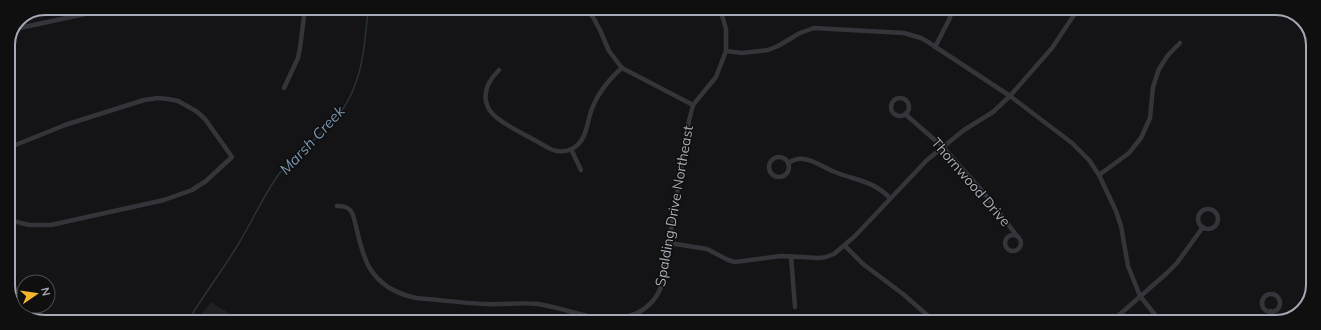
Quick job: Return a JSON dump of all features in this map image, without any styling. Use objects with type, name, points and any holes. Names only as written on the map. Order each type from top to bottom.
[{"type":"street","points":[[20,28],[81,15]]},
{"type":"street","points":[[284,88],[299,54],[304,15]]},
{"type":"street","points":[[591,15],[600,30],[609,51],[622,68],[693,106]]},
{"type":"street","name":"Spalding Drive Northeast","points":[[632,315],[644,309],[652,302],[662,284],[685,138],[693,106],[716,77],[726,51],[726,29],[722,15]]},
{"type":"street","points":[[935,47],[951,15]]},
{"type":"street","points":[[669,243],[708,249],[728,260],[735,262],[781,256],[826,258],[834,254],[845,246],[919,167],[964,130],[993,112],[1010,96],[1052,48],[1073,15]]},
{"type":"street","points":[[726,51],[742,53],[768,50],[800,33],[814,28],[904,33],[921,38],[1010,96],[1072,143],[1089,160],[1099,175],[1116,211],[1121,226],[1128,266],[1140,296],[1155,315]]},
{"type":"street","points":[[1099,175],[1129,153],[1141,138],[1150,118],[1153,87],[1159,69],[1168,55],[1180,43]]},
{"type":"street","points":[[500,70],[489,83],[486,92],[486,104],[492,114],[518,132],[552,150],[562,151],[571,149],[578,145],[583,139],[590,112],[597,97],[622,68]]},
{"type":"street","points":[[15,145],[65,125],[137,102],[158,98],[183,103],[196,111],[205,119],[232,156],[206,181],[192,190],[164,200],[51,225],[29,225],[15,220]]},
{"type":"street","name":"Thornwood Drive","points":[[905,114],[943,147],[984,193],[1017,236]]},
{"type":"street","points":[[571,149],[582,170]]},
{"type":"street","points":[[775,158],[784,158],[788,163],[788,172],[784,176],[778,177],[770,172],[769,166],[775,158]]},
{"type":"street","points":[[788,163],[799,159],[812,161],[834,172],[874,185],[890,198]]},
{"type":"street","name":"Spalding Drive Northeast","points":[[337,206],[346,207],[352,212],[364,256],[369,267],[385,285],[395,291],[416,298],[487,304],[537,304],[586,315]]},
{"type":"street","points":[[1203,211],[1212,211],[1216,216],[1217,222],[1210,228],[1203,228],[1198,222],[1199,215],[1203,211]]},
{"type":"street","points":[[1119,315],[1177,263],[1203,228]]},
{"type":"street","points":[[845,246],[863,264],[903,294],[927,315]]},
{"type":"street","points":[[791,256],[795,307]]},
{"type":"street","points":[[1271,311],[1271,315]]},
{"type":"shaded area","points":[[211,302],[232,315],[201,315]]},
{"type":"waterway","name":"Marsh Creek","points":[[192,315],[233,253],[279,174],[335,119],[344,107],[357,81],[363,52],[367,15]]}]
